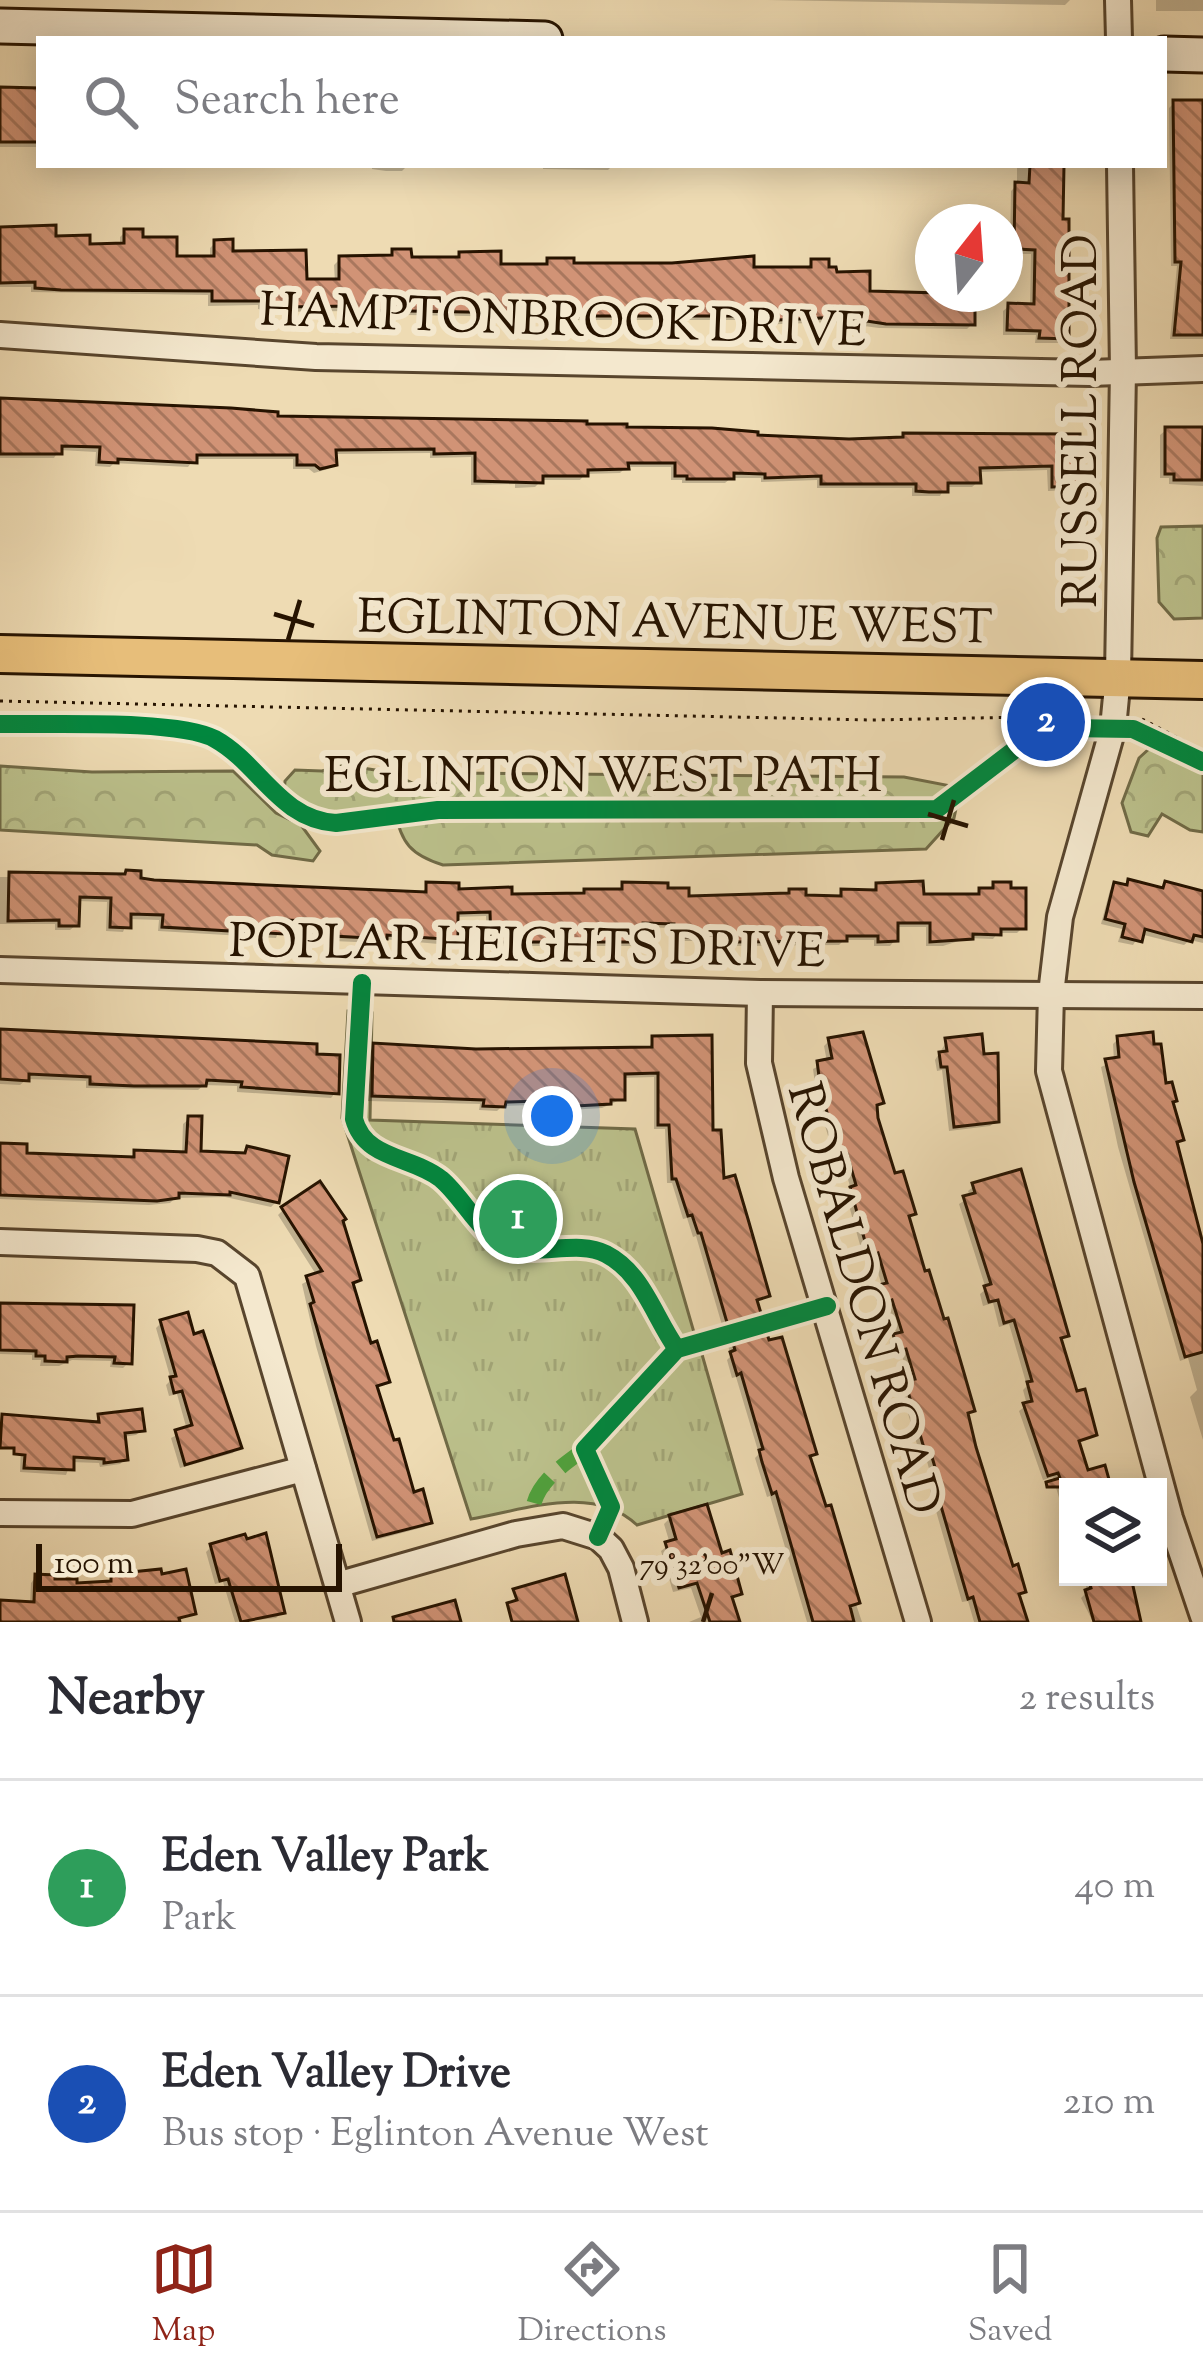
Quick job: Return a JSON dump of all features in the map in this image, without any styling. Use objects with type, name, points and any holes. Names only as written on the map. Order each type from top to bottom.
[{"type":"main road","name":"EGLINTON AVENUE WEST","points":[[0,654],[1203,680]]},
{"type":"street","points":[[1118,0],[1119,36]]},
{"type":"street","points":[[0,26],[418,36]]},
{"type":"street","points":[[1167,54],[1203,55]]},
{"type":"street","name":"RUSSELL ROAD","points":[[1120,168],[1123,370],[1118,676],[1113,728],[1060,917],[1048,1071],[1170,1518],[1203,1616]]},
{"type":"street","name":"HAMPTONBROOK DRIVE","points":[[0,335],[316,356],[1090,373],[1203,369]]},
{"type":"street","name":"POPLAR HEIGHTS DRIVE","points":[[0,970],[760,993],[1203,996]]},
{"type":"street","name":"ROBALDON ROAD","points":[[760,993],[759,1064],[786,1178],[918,1622]]},
{"type":"street","points":[[0,1242],[196,1249],[233,1262],[247,1276],[349,1622]]},
{"type":"street","points":[[0,1513],[132,1514],[302,1469]]},
{"type":"street","points":[[338,1585],[516,1534],[563,1526],[598,1537],[611,1549],[621,1568],[634,1622]]},
{"type":"path","points":[[0,701],[872,720],[1082,716]]},
{"type":"path","points":[[1142,719],[1203,751]]},
{"type":"path","points":[[1042,734],[1067,728],[1150,734],[1203,762]]},
{"type":"green space","points":[[1203,526],[1203,618],[1174,619],[1159,602],[1157,538],[1161,527]]},
{"type":"green space","points":[[1150,748],[1203,772],[1203,832],[1162,814],[1148,836],[1131,832],[1122,803],[1139,758]]},
{"type":"green space","points":[[343,765],[388,772],[428,790],[453,773],[904,777],[951,786],[958,799],[954,818],[926,849],[443,865],[409,846],[395,811],[321,816],[295,806],[284,795],[285,781],[295,770],[322,771]]},
{"type":"green space","points":[[0,766],[92,772],[233,771],[276,813],[301,825],[320,851],[313,861],[272,855],[257,845],[0,830]]},
{"type":"green space","points":[[348,1011],[372,1013],[370,1120],[635,1129],[695,1336],[799,1309],[801,1319],[701,1351],[742,1494],[637,1525],[619,1512],[579,1502],[471,1519],[342,1118]]},
{"type":"building","points":[[0,87],[36,88],[36,142],[0,142]]},
{"type":"building","points":[[1173,100],[1203,100],[1203,335],[1174,335],[1181,262],[1175,262]]},
{"type":"building","points":[[1030,168],[1064,168],[1069,339],[1039,338],[1040,331],[1007,330],[1008,312],[1023,312],[1023,304],[1034,304],[1035,250],[1023,249],[1023,204],[1015,204],[1015,182],[1029,183]]},
{"type":"building","points":[[56,225],[56,236],[90,235],[90,244],[124,243],[124,229],[143,229],[143,237],[177,237],[177,256],[214,256],[214,240],[233,239],[233,251],[306,250],[307,279],[339,279],[339,256],[392,255],[392,249],[411,249],[412,257],[501,251],[501,264],[547,264],[547,258],[574,258],[574,263],[672,263],[754,256],[754,267],[811,267],[811,259],[829,259],[829,267],[836,267],[837,272],[870,271],[870,291],[915,292],[915,312],[975,312],[975,325],[886,324],[841,317],[757,321],[757,316],[352,310],[352,306],[212,301],[212,291],[35,288],[35,282],[0,283],[0,227]]},
{"type":"building","points":[[0,398],[231,408],[278,412],[278,416],[587,421],[849,439],[903,437],[903,433],[1080,434],[1081,486],[1052,487],[1052,466],[980,468],[981,483],[948,483],[948,492],[929,492],[916,491],[916,484],[821,484],[821,476],[765,478],[765,474],[734,473],[734,479],[687,479],[675,476],[675,463],[628,463],[629,469],[588,470],[588,476],[543,476],[543,483],[475,481],[475,453],[434,454],[434,449],[336,450],[337,465],[320,469],[297,465],[297,455],[197,455],[197,463],[118,459],[118,463],[99,462],[100,447],[62,446],[62,454],[0,454]]},
{"type":"building","points":[[1165,427],[1203,427],[1202,480],[1174,480],[1174,474],[1165,474]]},
{"type":"building","points":[[126,870],[141,871],[141,878],[154,880],[426,892],[426,882],[459,883],[459,889],[512,887],[512,894],[622,889],[622,882],[668,883],[668,888],[689,888],[689,896],[806,889],[806,895],[841,896],[841,889],[876,890],[876,883],[923,881],[924,894],[979,894],[979,888],[993,888],[993,882],[1011,882],[1011,888],[1026,888],[1026,929],[930,942],[930,923],[898,923],[898,941],[847,936],[847,941],[725,942],[725,937],[674,937],[674,924],[643,923],[642,942],[491,942],[490,912],[458,913],[458,940],[387,935],[387,939],[315,935],[315,921],[284,920],[284,934],[162,927],[163,915],[131,914],[131,928],[110,927],[111,898],[80,897],[79,926],[59,926],[59,920],[8,921],[9,872],[125,874]]},
{"type":"building","points":[[1128,879],[1163,888],[1165,881],[1203,891],[1203,937],[1194,935],[1192,942],[1145,929],[1142,942],[1122,937],[1125,924],[1105,919],[1114,882],[1127,885]]},
{"type":"building","points":[[0,1029],[317,1044],[317,1054],[340,1055],[339,1094],[207,1080],[206,1086],[134,1086],[90,1084],[90,1077],[29,1074],[29,1081],[0,1079]]},
{"type":"building","points":[[863,1032],[884,1103],[877,1105],[878,1118],[895,1173],[903,1171],[916,1214],[909,1216],[925,1271],[929,1270],[944,1319],[948,1318],[975,1411],[968,1413],[976,1447],[1013,1566],[1018,1564],[1026,1592],[1019,1594],[1028,1622],[980,1622],[973,1597],[968,1599],[934,1482],[939,1481],[930,1450],[925,1452],[905,1381],[915,1379],[906,1349],[898,1351],[893,1334],[902,1332],[892,1300],[884,1303],[878,1285],[887,1283],[878,1253],[869,1256],[850,1187],[856,1185],[847,1154],[840,1157],[821,1092],[817,1061],[832,1058],[828,1038]]},
{"type":"building","points":[[1153,1032],[1154,1044],[1161,1044],[1166,1083],[1172,1082],[1177,1101],[1173,1102],[1184,1140],[1177,1142],[1203,1244],[1203,1352],[1185,1357],[1134,1182],[1105,1059],[1119,1057],[1117,1036]]},
{"type":"building","points":[[982,1034],[984,1054],[998,1053],[999,1122],[954,1127],[947,1067],[941,1067],[939,1052],[947,1051],[945,1038]]},
{"type":"building","points":[[712,1035],[713,1130],[721,1130],[724,1178],[735,1175],[770,1296],[757,1300],[769,1340],[782,1337],[817,1454],[810,1456],[826,1506],[831,1505],[860,1603],[850,1606],[854,1622],[813,1622],[776,1492],[772,1494],[762,1462],[759,1450],[763,1449],[741,1373],[737,1375],[730,1352],[735,1350],[701,1233],[672,1179],[669,1125],[658,1125],[658,1073],[625,1074],[625,1100],[611,1100],[611,1104],[540,1108],[541,1101],[506,1102],[505,1107],[483,1106],[484,1100],[372,1096],[373,1043],[476,1049],[652,1047],[652,1036]]},
{"type":"building","points":[[188,1116],[202,1116],[201,1151],[245,1153],[247,1146],[289,1156],[279,1203],[230,1192],[179,1193],[179,1198],[157,1201],[0,1195],[0,1143],[27,1144],[27,1153],[134,1157],[134,1150],[186,1152]]},
{"type":"building","points":[[1021,1169],[1069,1336],[1061,1338],[1077,1391],[1085,1389],[1097,1435],[1079,1441],[1088,1470],[1105,1465],[1109,1478],[1048,1476],[1023,1403],[1032,1401],[1027,1382],[1032,1381],[1014,1320],[1004,1323],[998,1300],[989,1302],[984,1286],[991,1284],[963,1196],[975,1193],[972,1183]]},
{"type":"building","points":[[320,1181],[346,1219],[361,1280],[353,1283],[371,1343],[377,1341],[390,1382],[377,1386],[414,1492],[423,1489],[432,1523],[377,1537],[310,1304],[314,1302],[306,1276],[322,1271],[281,1207]]},
{"type":"building","points":[[0,1303],[134,1305],[132,1364],[114,1363],[115,1357],[45,1361],[36,1351],[0,1350]]},
{"type":"building","points":[[188,1312],[194,1334],[203,1331],[242,1448],[185,1465],[175,1430],[192,1425],[182,1391],[174,1393],[170,1377],[176,1376],[160,1320]]},
{"type":"building","points":[[142,1409],[145,1431],[125,1433],[128,1460],[104,1463],[104,1459],[74,1457],[74,1470],[24,1468],[25,1455],[14,1454],[14,1448],[0,1448],[2,1414],[99,1422],[98,1414]]},
{"type":"building","points":[[707,1504],[722,1553],[730,1550],[742,1594],[732,1597],[740,1622],[710,1622],[697,1583],[679,1588],[665,1542],[676,1539],[669,1515]]},
{"type":"building","points":[[266,1533],[285,1613],[241,1622],[228,1579],[220,1581],[210,1544]]},
{"type":"building","points":[[161,1569],[162,1574],[186,1569],[196,1614],[179,1618],[180,1622],[0,1622],[0,1600],[34,1602],[35,1574],[77,1579],[77,1583],[111,1581],[111,1574]]},
{"type":"building","points":[[565,1574],[578,1622],[512,1622],[507,1603],[517,1600],[513,1589]]},
{"type":"building","points":[[1133,1586],[1141,1622],[1094,1622],[1085,1590]]},
{"type":"building","points":[[455,1600],[461,1622],[394,1622],[393,1617]]},
{"type":"marked path","points":[[534,1503],[548,1479],[585,1449]]},
{"type":"cycle path","name":"EGLINTON WEST PATH","points":[[0,724],[143,726],[197,733],[231,750],[299,812],[336,823],[438,810],[937,809],[1021,745],[1067,728],[1133,729],[1203,762]]},
{"type":"cycle path","points":[[362,983],[354,1119],[368,1142],[441,1179],[502,1243],[525,1250],[584,1248],[619,1262],[639,1284],[677,1349]]},
{"type":"cycle path","points":[[598,1537],[611,1507],[585,1449],[677,1349],[827,1306]]},
{"type":"place","name":"Eden Valley Drive","points":[[1046,722]]},
{"type":"place","name":"Eden Valley Park","points":[[518,1219]]}]
